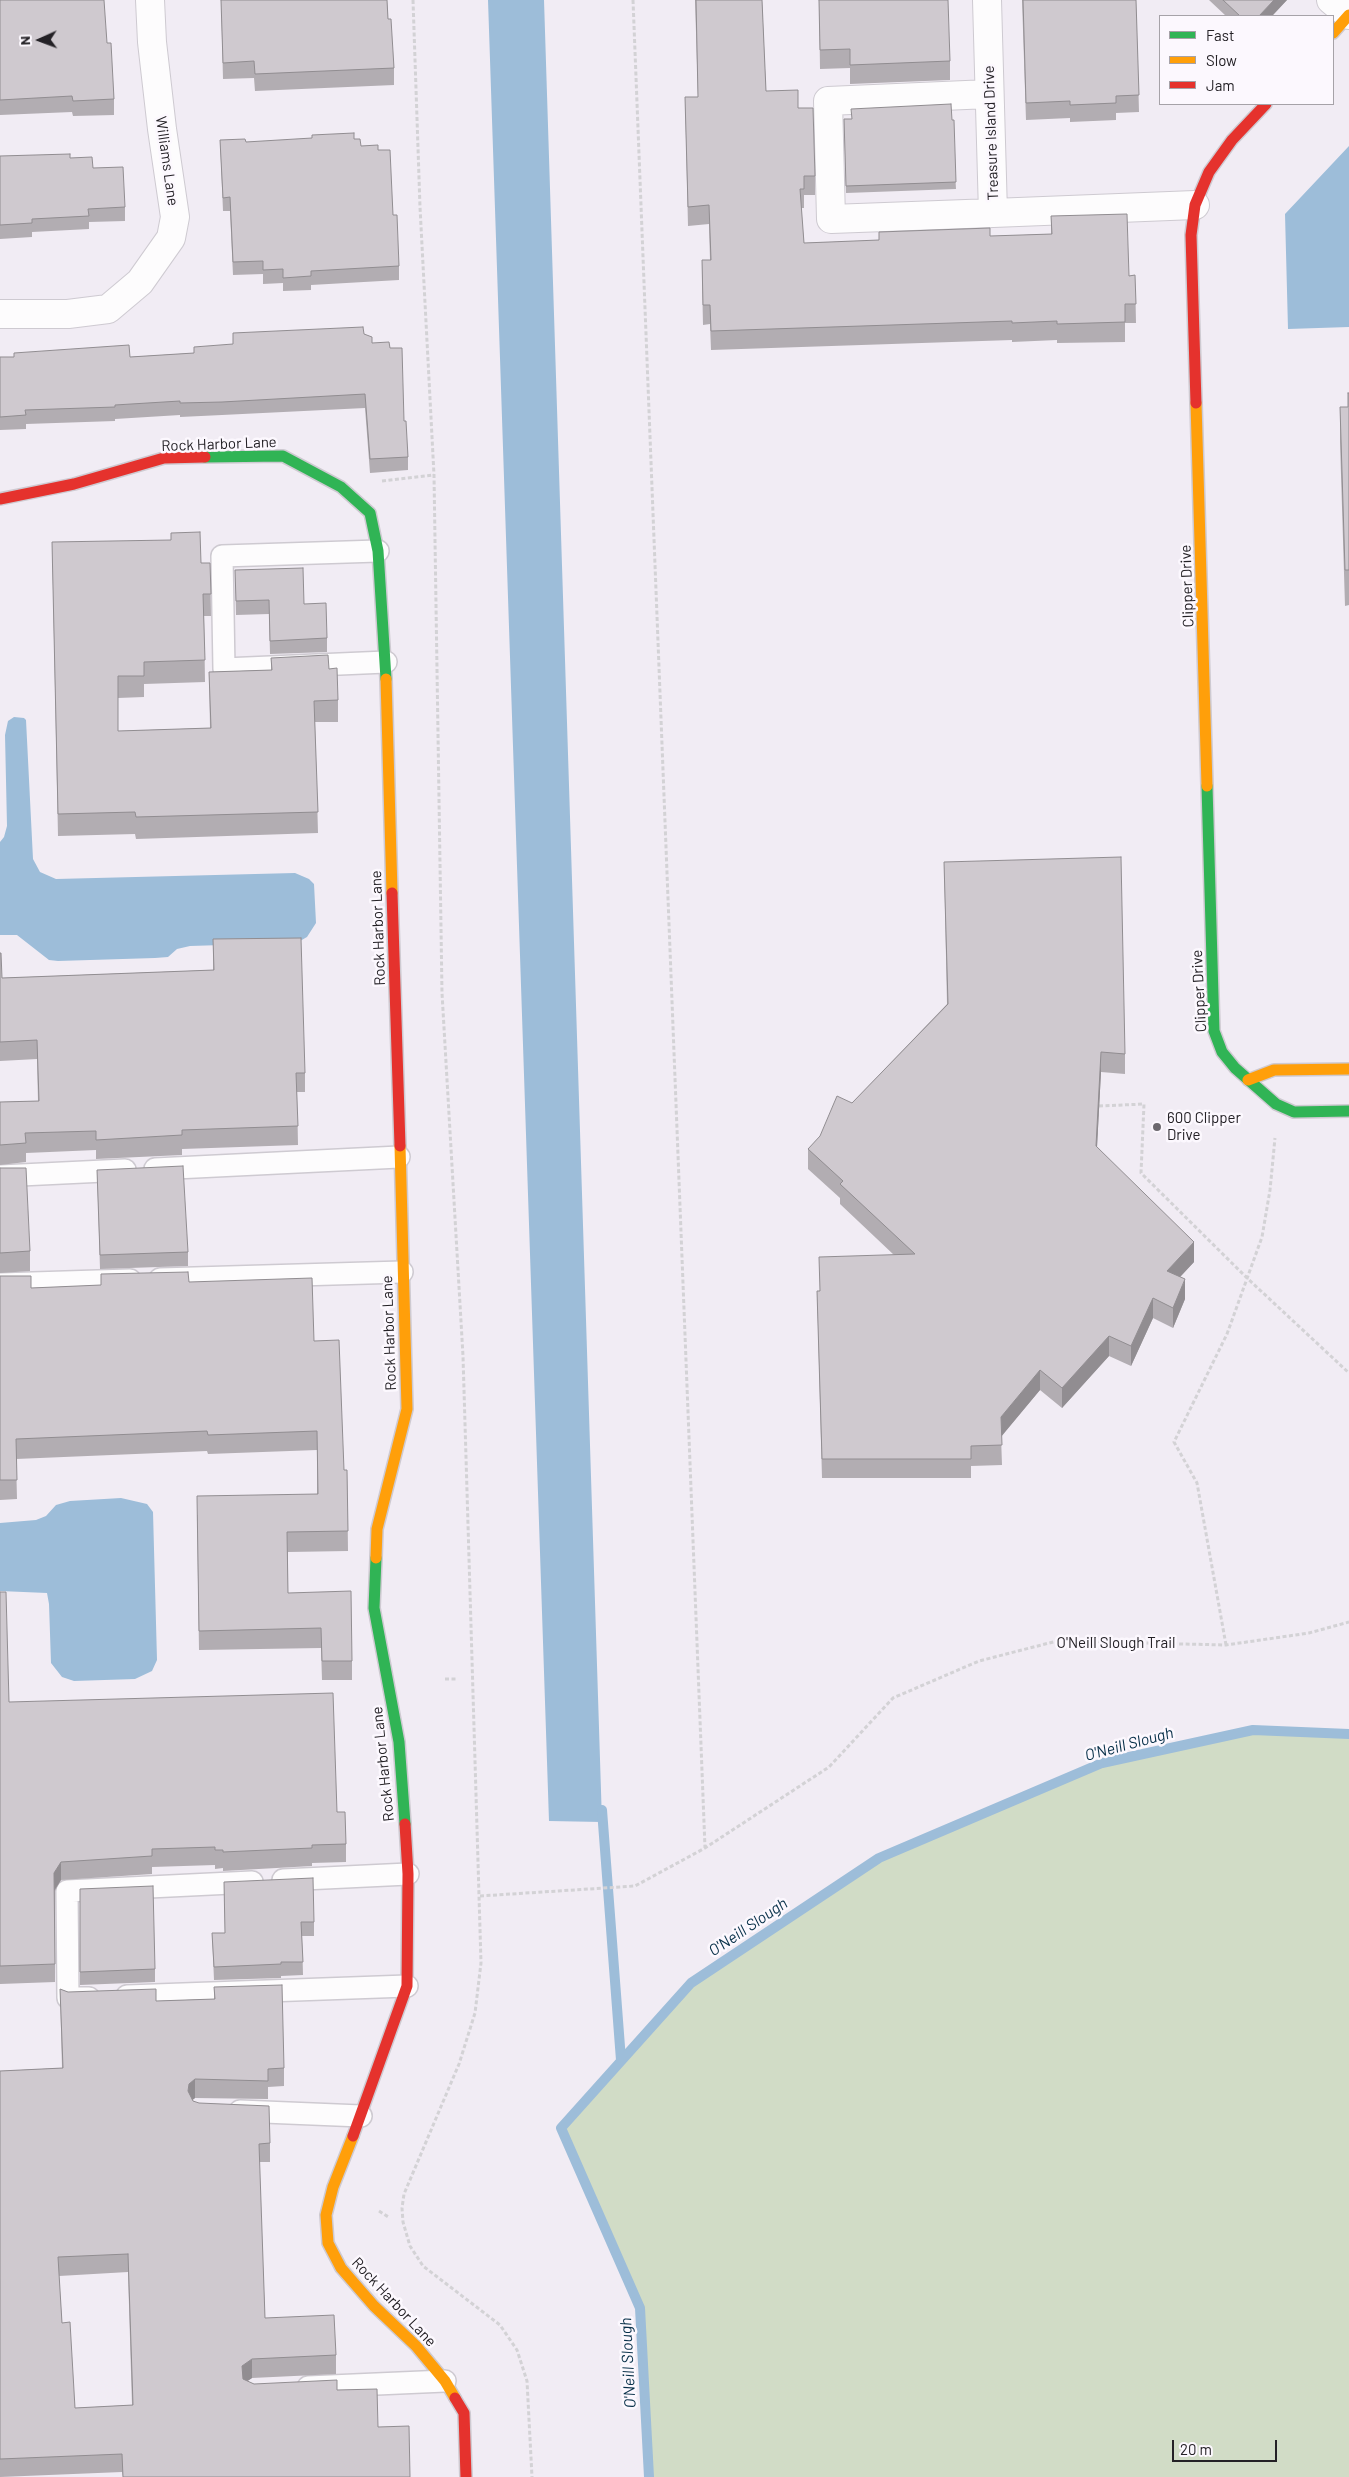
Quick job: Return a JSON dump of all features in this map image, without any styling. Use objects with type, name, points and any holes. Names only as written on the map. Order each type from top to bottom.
[{"type":"street","name":"Williams Lane","points":[[0,314],[68,314],[108,309],[140,282],[171,238],[176,217],[162,129],[152,42],[150,0]]},
{"type":"street","name":"Treasure Island Drive","points":[[987,0],[993,213],[1195,205]]},
{"type":"street","points":[[1331,0],[1349,15],[1334,32]]},
{"type":"street","points":[[989,94],[828,101],[831,219],[993,213]]},
{"type":"street","name":"Clipper Drive","points":[[1265,105],[1214,164],[1201,187],[1195,205],[1191,235],[1214,1031],[1222,1052],[1248,1080],[1276,1104],[1294,1112],[1349,1111]]},
{"type":"street","name":"Rock Harbor Lane","points":[[0,499],[74,484],[164,458],[284,456],[341,487],[370,513],[378,551],[386,662],[407,1409],[377,1529],[374,1608],[399,1742],[408,1874],[407,1986],[361,2116],[333,2186],[326,2215],[328,2243],[341,2268],[374,2306],[416,2346],[445,2381],[464,2414],[466,2477]]},
{"type":"street","points":[[1248,1080],[1274,1070],[1349,1069]]},
{"type":"lane","points":[[378,551],[222,556],[224,669],[386,662]]},
{"type":"lane","points":[[0,1176],[399,1157]]},
{"type":"lane","points":[[0,1284],[402,1272]]},
{"type":"lane","points":[[407,1986],[68,1998],[67,1891],[408,1874]]},
{"type":"lane","points":[[219,2110],[361,2116]]},
{"type":"lane","points":[[291,2388],[445,2381]]},
{"type":"path","points":[[413,0],[420,207],[434,475],[442,993],[463,1356],[481,1963],[475,2014],[459,2064],[404,2194],[403,2222],[410,2246],[424,2266],[500,2325],[517,2350],[527,2381],[532,2477]]},
{"type":"path","points":[[633,0],[705,1848]]},
{"type":"path","points":[[341,487],[434,475]]},
{"type":"path","points":[[1099,1106],[1144,1104],[1142,1173],[1246,1278],[1349,1373]]},
{"type":"path","points":[[1226,1645],[1197,1483],[1174,1442],[1227,1334],[1262,1237],[1270,1190],[1276,1130]]},
{"type":"path","name":"O'Neill Slough Trail","points":[[480,1896],[635,1886],[705,1848],[829,1767],[893,1698],[978,1661],[1057,1641],[1226,1645],[1309,1633],[1349,1622]]},
{"type":"path","points":[[445,1679],[456,1678]]},
{"type":"path","points":[[379,2211],[390,2218]]},
{"type":"green space","points":[[1253,1730],[1349,1734],[1349,2477],[649,2477],[640,2308],[561,2128],[691,1983],[879,1858],[1102,1763]]},
{"type":"water","points":[[488,0],[544,0],[602,1822],[549,1821]]},
{"type":"water","points":[[1349,146],[1349,327],[1288,329],[1285,214]]},
{"type":"water","points":[[14,717],[26,720],[33,859],[40,872],[56,879],[295,873],[309,879],[314,884],[316,923],[307,937],[300,941],[286,943],[190,946],[177,949],[168,957],[58,961],[49,960],[17,935],[0,935],[0,842],[4,837],[7,826],[5,735],[8,721]]},
{"type":"water","points":[[121,1498],[147,1504],[153,1512],[157,1660],[152,1671],[135,1679],[74,1681],[62,1677],[51,1663],[47,1593],[0,1591],[0,1523],[36,1520],[46,1516],[56,1505],[70,1501]]},
{"type":"building","points":[[0,0],[104,0],[107,43],[111,43],[114,99],[73,101],[72,96],[0,100]]},
{"type":"building","points":[[221,0],[387,0],[388,19],[391,19],[394,68],[255,74],[254,61],[223,63]]},
{"type":"building","points":[[696,0],[762,0],[766,91],[798,90],[798,108],[813,108],[815,176],[804,176],[804,189],[800,189],[804,243],[879,240],[879,232],[990,228],[990,236],[1052,234],[1051,216],[1127,214],[1129,276],[1135,275],[1136,304],[1125,304],[1125,322],[1057,324],[1057,321],[1012,323],[1012,321],[711,331],[710,305],[703,305],[702,260],[711,260],[709,205],[688,207],[685,97],[698,97]]},
{"type":"building","points":[[819,0],[948,0],[950,61],[850,65],[850,49],[820,50]]},
{"type":"building","points":[[1023,0],[1136,0],[1139,95],[1116,96],[1116,103],[1070,105],[1070,101],[1026,103]]},
{"type":"building","points":[[1223,0],[1274,0],[1260,15],[1239,15]]},
{"type":"building","points":[[951,104],[952,120],[954,120],[956,182],[846,186],[844,119],[852,119],[851,109]]},
{"type":"building","points":[[354,133],[354,139],[360,139],[361,146],[378,145],[378,150],[390,150],[393,215],[397,215],[399,266],[311,271],[311,276],[283,278],[283,269],[263,270],[263,261],[233,262],[230,197],[223,198],[220,140],[245,139],[246,142]]},
{"type":"building","points":[[70,154],[70,158],[92,157],[93,168],[123,167],[125,207],[88,209],[89,216],[32,219],[32,223],[0,225],[0,156]]},
{"type":"building","points":[[363,327],[364,334],[372,337],[372,343],[389,342],[390,348],[402,348],[404,421],[406,421],[408,457],[370,459],[365,394],[222,402],[180,403],[180,401],[115,405],[115,407],[25,410],[26,415],[0,417],[0,357],[14,357],[14,353],[129,345],[130,357],[194,353],[194,347],[233,344],[233,333]]},
{"type":"building","points":[[1348,393],[1349,570],[1345,570],[1340,407],[1348,407]]},
{"type":"building","points":[[200,532],[201,563],[210,563],[211,594],[203,594],[205,660],[144,662],[144,676],[118,676],[118,731],[211,728],[209,672],[272,670],[271,658],[328,655],[329,669],[337,668],[338,700],[314,701],[318,812],[136,817],[135,812],[58,814],[52,542],[171,540],[171,533]]},
{"type":"building","points":[[303,568],[304,604],[326,603],[327,638],[270,641],[269,600],[236,601],[235,570]]},
{"type":"building","points":[[1121,857],[1125,1054],[1101,1052],[1096,1146],[1194,1242],[1167,1271],[1185,1279],[1173,1308],[1153,1298],[1131,1346],[1109,1336],[1062,1388],[1040,1370],[1001,1417],[1002,1445],[971,1446],[971,1459],[822,1459],[817,1291],[820,1291],[819,1257],[915,1254],[840,1184],[843,1181],[808,1149],[820,1136],[837,1096],[852,1103],[948,1004],[944,862]]},
{"type":"building","points":[[301,938],[305,1073],[296,1073],[298,1126],[182,1130],[182,1135],[96,1140],[96,1131],[25,1133],[26,1143],[0,1145],[0,1102],[39,1101],[37,1040],[0,1042],[0,953],[2,978],[214,970],[213,939]]},
{"type":"building","points":[[183,1166],[188,1252],[100,1255],[97,1170]]},
{"type":"building","points":[[0,1168],[26,1168],[30,1251],[0,1253]]},
{"type":"building","points":[[188,1272],[189,1282],[312,1278],[314,1341],[339,1340],[344,1470],[347,1470],[348,1531],[287,1532],[288,1593],[351,1591],[352,1661],[322,1661],[321,1628],[199,1631],[197,1496],[318,1494],[317,1431],[208,1435],[207,1431],[16,1439],[17,1480],[0,1480],[0,1276],[31,1276],[31,1288],[101,1285],[101,1274]]},
{"type":"building","points":[[0,1592],[6,1592],[9,1702],[333,1693],[337,1812],[345,1812],[346,1844],[312,1845],[312,1848],[223,1852],[223,1850],[215,1850],[215,1847],[152,1849],[152,1856],[61,1862],[54,1873],[55,1964],[0,1966]]},
{"type":"building","points":[[313,1878],[314,1922],[301,1922],[303,1962],[214,1967],[212,1933],[225,1933],[224,1882]]},
{"type":"building","points":[[153,1886],[155,1969],[80,1972],[80,1889]]},
{"type":"building","points":[[282,1985],[284,2068],[268,2069],[268,2081],[195,2079],[189,2084],[188,2091],[193,2101],[199,2103],[269,2106],[270,2143],[259,2144],[265,2318],[334,2315],[336,2355],[252,2359],[242,2366],[243,2379],[254,2384],[337,2380],[337,2390],[377,2389],[378,2427],[409,2426],[410,2477],[123,2477],[122,2454],[0,2459],[0,2071],[63,2068],[60,1989],[68,1992],[156,1989],[156,2001],[215,1999],[214,1987]],"holes":[[[128,2254],[133,2405],[75,2408],[70,2322],[62,2323],[58,2257]]]},
{"type":"waterway","name":"O'Neill Slough","points":[[649,2477],[640,2308],[561,2128],[691,1983],[879,1858],[1102,1763],[1253,1730],[1349,1734]]},
{"type":"waterway","points":[[602,1810],[621,2060]]},
{"type":"traffic: fast","points":[[205,457],[283,456],[341,487],[370,513],[378,551],[386,679]]},
{"type":"traffic: fast","points":[[1207,786],[1214,1031],[1222,1052],[1235,1068],[1276,1104],[1294,1112],[1349,1111]]},
{"type":"traffic: fast","points":[[376,1558],[374,1608],[399,1742],[405,1824]]},
{"type":"traffic: slow","points":[[1334,32],[1349,15]]},
{"type":"traffic: slow","points":[[1196,403],[1207,786]]},
{"type":"traffic: slow","points":[[386,679],[392,893]]},
{"type":"traffic: slow","points":[[1248,1080],[1274,1070],[1349,1069]]},
{"type":"traffic: slow","points":[[376,1558],[377,1529],[407,1409],[400,1146]]},
{"type":"traffic: slow","points":[[353,2136],[333,2187],[326,2215],[328,2243],[341,2268],[374,2306],[416,2346],[445,2381],[455,2398]]},
{"type":"traffic: jam","points":[[1196,403],[1191,235],[1195,205],[1209,172],[1232,140],[1265,105]]},
{"type":"traffic: jam","points":[[0,499],[74,484],[164,458],[205,457]]},
{"type":"traffic: jam","points":[[392,893],[400,1146]]},
{"type":"traffic: jam","points":[[353,2136],[407,1986],[408,1874],[405,1824]]},
{"type":"traffic: jam","points":[[455,2398],[464,2413],[466,2477]]},
{"type":"place","name":"600 Clipper Drive","points":[[1157,1127]]}]
